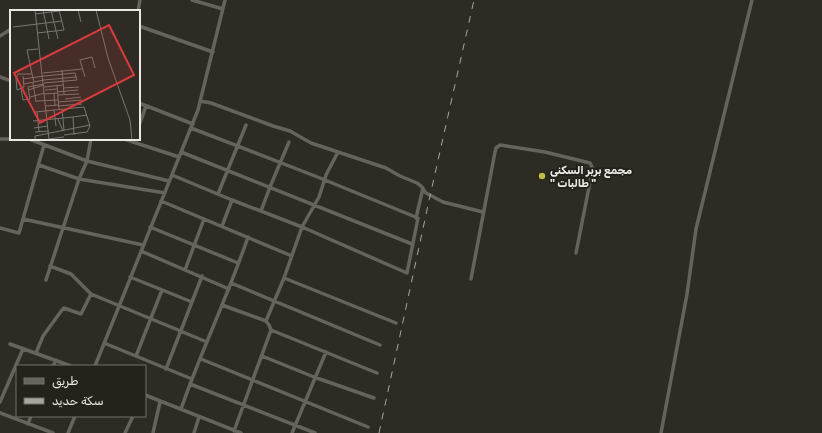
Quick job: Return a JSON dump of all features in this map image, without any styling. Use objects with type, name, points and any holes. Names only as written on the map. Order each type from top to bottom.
[{"type":"street","points":[[138,10],[140,0]]},
{"type":"street","points":[[192,0],[223,9]]},
{"type":"street","points":[[95,365],[192,126],[213,52],[225,0]]},
{"type":"street","points":[[662,433],[687,294],[696,229],[752,0]]},
{"type":"street","points":[[140,26],[213,52]]},
{"type":"street","points":[[0,36],[10,30]]},
{"type":"street","points":[[0,77],[10,81]]},
{"type":"street","points":[[200,101],[211,103],[290,131],[311,142],[386,168],[416,183],[430,196],[443,202],[483,212]]},
{"type":"street","points":[[140,103],[237,146],[416,218]]},
{"type":"street","points":[[140,123],[146,106]]},
{"type":"street","points":[[218,194],[246,125]]},
{"type":"street","points":[[33,140],[87,160],[169,181]]},
{"type":"street","points":[[46,280],[79,179],[87,160],[91,140]]},
{"type":"street","points":[[134,140],[179,157]]},
{"type":"street","points":[[261,212],[289,142]]},
{"type":"street","points":[[0,228],[19,233],[44,144]]},
{"type":"street","points":[[471,279],[494,152],[500,144],[587,161],[590,163],[592,172],[576,253]]},
{"type":"street","points":[[181,152],[412,244]]},
{"type":"street","points":[[266,321],[284,278],[302,227],[319,197],[324,180],[338,152]]},
{"type":"street","points":[[39,165],[79,179],[165,193]]},
{"type":"street","points":[[172,175],[261,212],[302,227],[407,273],[418,218],[416,218],[423,188]]},
{"type":"street","points":[[222,226],[232,200]]},
{"type":"street","points":[[161,201],[292,256]]},
{"type":"street","points":[[23,219],[143,245]]},
{"type":"street","points":[[185,270],[204,219]]},
{"type":"street","points":[[150,227],[238,263]]},
{"type":"street","points":[[181,409],[248,238]]},
{"type":"street","points":[[141,251],[202,276],[229,289]]},
{"type":"street","points":[[50,266],[70,274],[91,294],[207,342]]},
{"type":"street","points":[[166,369],[202,276]]},
{"type":"street","points":[[130,277],[192,302]]},
{"type":"street","points":[[284,278],[396,323]]},
{"type":"street","points":[[231,283],[380,345]]},
{"type":"street","points":[[136,356],[162,290]]},
{"type":"street","points":[[36,353],[42,336],[62,310],[64,308],[81,314],[91,294]]},
{"type":"street","points":[[222,305],[266,321],[271,330],[234,430]]},
{"type":"street","points":[[271,330],[377,373]]},
{"type":"street","points":[[104,343],[243,404],[315,433]]},
{"type":"street","points":[[10,344],[68,365]]},
{"type":"street","points":[[16,365],[23,349]]},
{"type":"street","points":[[292,433],[306,401],[314,377],[326,352]]},
{"type":"street","points":[[262,356],[314,377],[374,398]]},
{"type":"street","points":[[200,359],[368,427]]},
{"type":"street","points":[[54,365],[56,360]]},
{"type":"street","points":[[0,402],[16,365]]},
{"type":"street","points":[[146,395],[241,433]]},
{"type":"street","points":[[153,433],[160,402]]},
{"type":"street","points":[[0,413],[53,433]]},
{"type":"street","points":[[28,424],[31,417]]},
{"type":"street","points":[[68,433],[75,417]]},
{"type":"street","points":[[125,433],[133,417]]},
{"type":"street","points":[[194,433],[199,417]]},
{"type":"railway","points":[[379,433],[474,0]]},
{"type":"place","name":"مجمع بربر السكني \" طالبات \"","points":[[542,176]]}]
